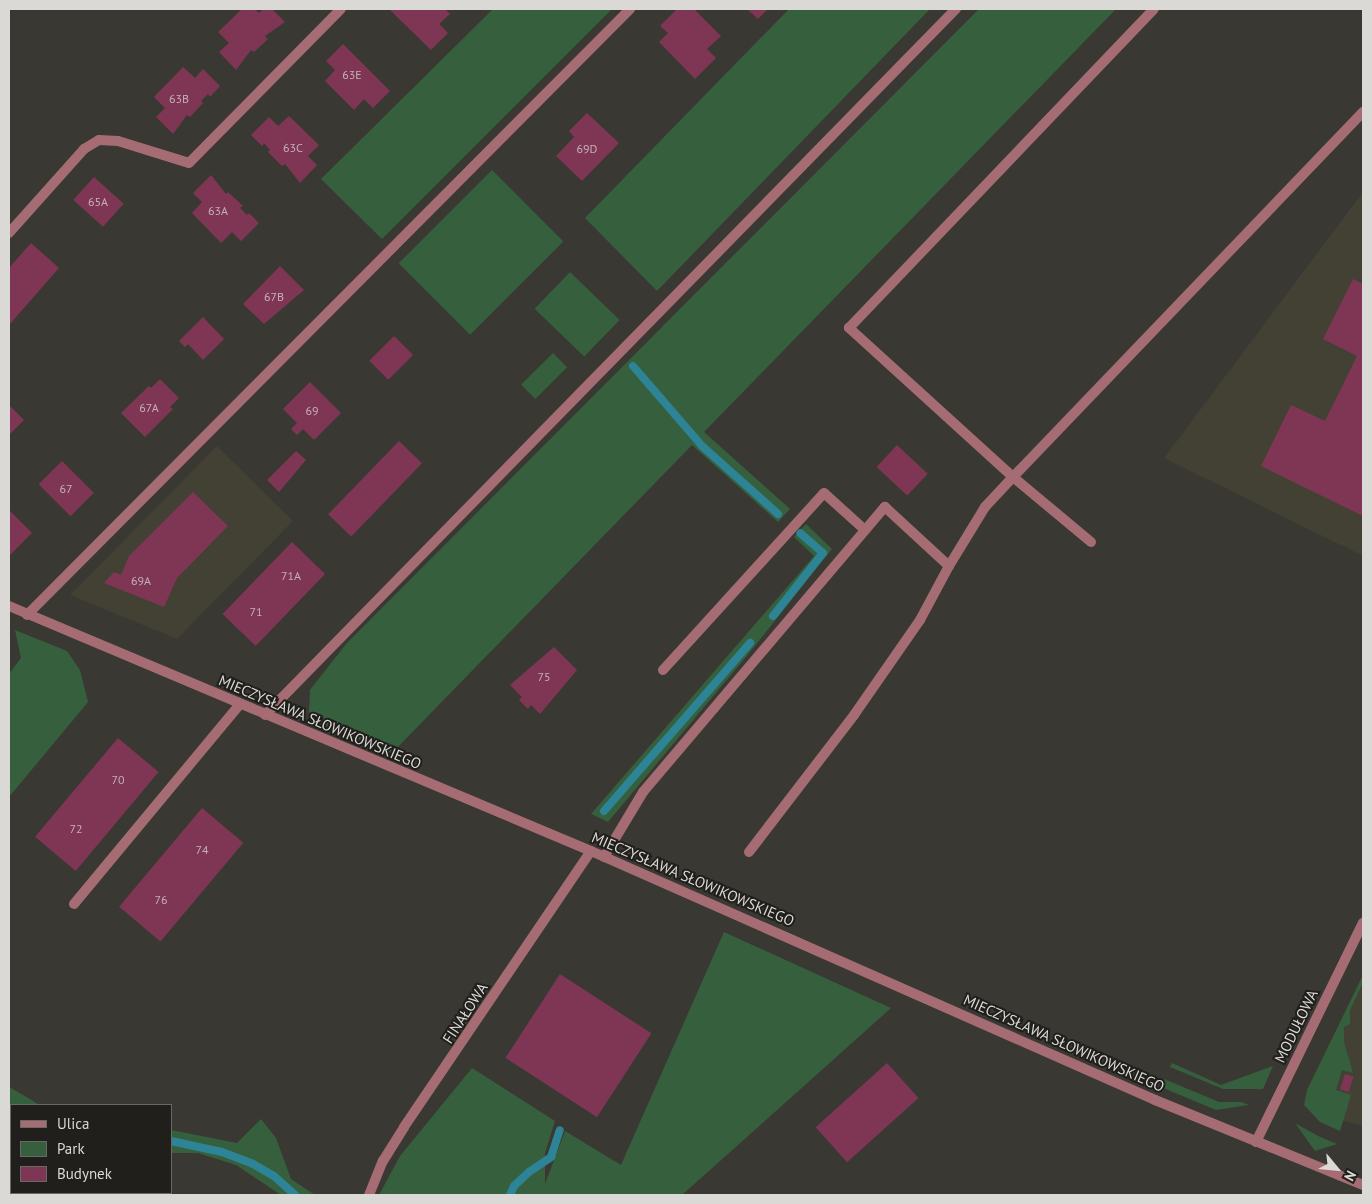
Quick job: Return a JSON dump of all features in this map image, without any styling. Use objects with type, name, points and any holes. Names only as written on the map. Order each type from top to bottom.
[{"type":"street","points":[[9,233],[84,149],[99,140],[118,141],[189,163],[340,9]]},
{"type":"street","points":[[27,615],[630,9]]},
{"type":"street","points":[[265,715],[956,9]]},
{"type":"street","points":[[1091,542],[1013,477],[849,328],[1154,9]]},
{"type":"street","points":[[749,852],[854,715],[920,620],[949,566],[985,507],[1363,112]]},
{"type":"street","points":[[663,670],[824,493],[865,530]]},
{"type":"street","points":[[604,857],[621,824],[643,792],[885,507],[949,566]]},
{"type":"street","name":"MIECZYSŁAWA SŁOWIKOWSKIEGO","points":[[9,606],[591,851],[1256,1142],[1363,1185]]},
{"type":"street","points":[[74,904],[240,704]]},
{"type":"street","name":"FINAŁOWA","points":[[370,1195],[383,1161],[404,1127],[591,851]]},
{"type":"street","name":"MODUŁOWA","points":[[1256,1142],[1363,923]]},
{"type":"shaded area","points":[[1363,192],[1363,556],[1164,458]]},
{"type":"shaded area","points":[[217,446],[293,521],[177,639],[70,595]]},
{"type":"shaded area","points":[[1363,983],[1363,1126],[1343,1121],[1318,1076]]},
{"type":"green space","points":[[493,9],[612,9],[382,239],[321,179]]},
{"type":"green space","points":[[789,9],[930,9],[657,291],[585,218]]},
{"type":"green space","points":[[979,9],[1116,9],[704,432],[790,509],[778,522],[692,445],[392,753],[321,723],[309,712],[310,690],[346,644]]},
{"type":"green space","points":[[492,170],[563,241],[470,335],[399,263]]},
{"type":"green space","points":[[570,272],[620,320],[584,357],[535,309]]},
{"type":"green space","points":[[553,353],[567,367],[535,399],[521,385]]},
{"type":"green space","points":[[806,524],[832,549],[750,652],[608,822],[591,814],[814,556],[794,537]]},
{"type":"green space","points":[[15,630],[67,651],[80,670],[88,702],[9,797],[9,674],[21,658]]},
{"type":"green space","points":[[724,932],[891,1008],[682,1195],[379,1195],[400,1156],[472,1068],[555,1121],[545,1153],[545,1184],[565,1131],[621,1165]]},
{"type":"green space","points":[[1363,975],[1363,983],[1350,1010],[1350,1024],[1344,1027],[1344,1042],[1353,1073],[1342,1070],[1336,1090],[1351,1095],[1340,1131],[1320,1122],[1304,1105],[1307,1090]]},
{"type":"green space","points":[[1172,1063],[1221,1085],[1273,1066],[1263,1089],[1223,1089],[1170,1067]]},
{"type":"green space","points":[[1164,1079],[1219,1102],[1241,1102],[1249,1105],[1216,1110],[1161,1087]]},
{"type":"green space","points":[[9,1087],[38,1104],[10,1104]]},
{"type":"green space","points":[[261,1119],[276,1138],[291,1179],[315,1195],[281,1195],[236,1165],[198,1153],[172,1153],[172,1130],[237,1143]]},
{"type":"green space","points":[[1295,1123],[1318,1136],[1337,1144],[1315,1151]]},
{"type":"water","points":[[9,1113],[10,1194],[68,1194],[9,1195]]},
{"type":"building","points":[[242,9],[254,9],[259,13],[263,9],[272,9],[285,22],[265,36],[268,39],[254,52],[251,50],[236,70],[219,52],[229,43],[218,32]]},
{"type":"building","points":[[389,9],[445,9],[450,14],[439,24],[448,33],[431,50]]},
{"type":"building","points":[[677,9],[694,9],[721,36],[707,49],[716,58],[695,79],[659,42],[668,33],[660,26]]},
{"type":"building","points":[[747,9],[768,9],[758,19]]},
{"type":"building","points":[[343,44],[390,91],[373,108],[364,99],[354,110],[325,81],[335,70],[326,61]]},
{"type":"building","points":[[183,67],[195,78],[203,69],[220,86],[210,97],[208,94],[201,101],[203,103],[190,117],[187,115],[173,134],[156,117],[165,108],[154,97]]},
{"type":"building","points":[[587,113],[619,143],[582,181],[556,156],[574,137],[569,131]]},
{"type":"building","points":[[289,116],[319,145],[308,156],[317,165],[300,183],[285,164],[282,166],[268,152],[270,150],[264,143],[262,146],[251,135],[269,117],[278,126]]},
{"type":"building","points":[[211,175],[226,194],[228,192],[243,206],[240,208],[247,215],[249,213],[259,223],[241,241],[232,232],[221,243],[192,213],[202,202],[193,193]]},
{"type":"building","points":[[94,177],[124,204],[103,227],[73,200]]},
{"type":"building","points":[[31,243],[59,268],[9,325],[9,268]]},
{"type":"building","points":[[280,266],[304,290],[264,324],[243,304]]},
{"type":"building","points":[[1353,279],[1363,284],[1363,516],[1261,466],[1291,405],[1325,421],[1357,356],[1323,339]]},
{"type":"building","points":[[203,317],[224,339],[203,360],[188,344],[185,347],[179,341]]},
{"type":"building","points":[[394,336],[413,355],[388,380],[369,361]]},
{"type":"building","points":[[160,379],[179,398],[170,407],[173,409],[145,437],[121,413],[149,386],[151,388]]},
{"type":"building","points":[[310,382],[341,413],[314,440],[303,429],[297,435],[291,429],[297,423],[283,409]]},
{"type":"building","points":[[9,405],[24,420],[9,435]]},
{"type":"building","points":[[399,441],[422,463],[351,537],[328,514]]},
{"type":"building","points":[[897,445],[928,474],[907,496],[877,467]]},
{"type":"building","points":[[296,451],[306,460],[279,492],[267,480]]},
{"type":"building","points":[[62,461],[94,493],[70,516],[39,484]]},
{"type":"building","points":[[193,492],[228,526],[177,578],[164,607],[104,583],[114,572],[121,575],[129,556]]},
{"type":"building","points":[[9,510],[32,533],[10,555],[9,554]]},
{"type":"building","points":[[292,542],[325,574],[256,646],[223,614]]},
{"type":"building","points":[[554,647],[577,670],[540,714],[531,705],[528,709],[519,700],[522,697],[510,685]]},
{"type":"building","points":[[118,738],[159,772],[76,871],[35,837]]},
{"type":"building","points":[[202,808],[243,843],[160,942],[119,907]]},
{"type":"building","points":[[560,974],[651,1033],[597,1117],[506,1058]]},
{"type":"building","points":[[887,1063],[918,1098],[847,1162],[816,1127]]},
{"type":"building","points":[[1345,1074],[1354,1077],[1349,1092],[1340,1089]]},
{"type":"waterway","points":[[633,366],[702,446],[778,514]]},
{"type":"waterway","points":[[773,616],[823,553],[800,533]]},
{"type":"waterway","points":[[604,811],[750,643]]},
{"type":"waterway","points":[[510,1195],[514,1186],[529,1172],[551,1157],[560,1130]]},
{"type":"waterway","points":[[172,1141],[222,1152],[253,1164],[274,1176],[295,1195]]}]
